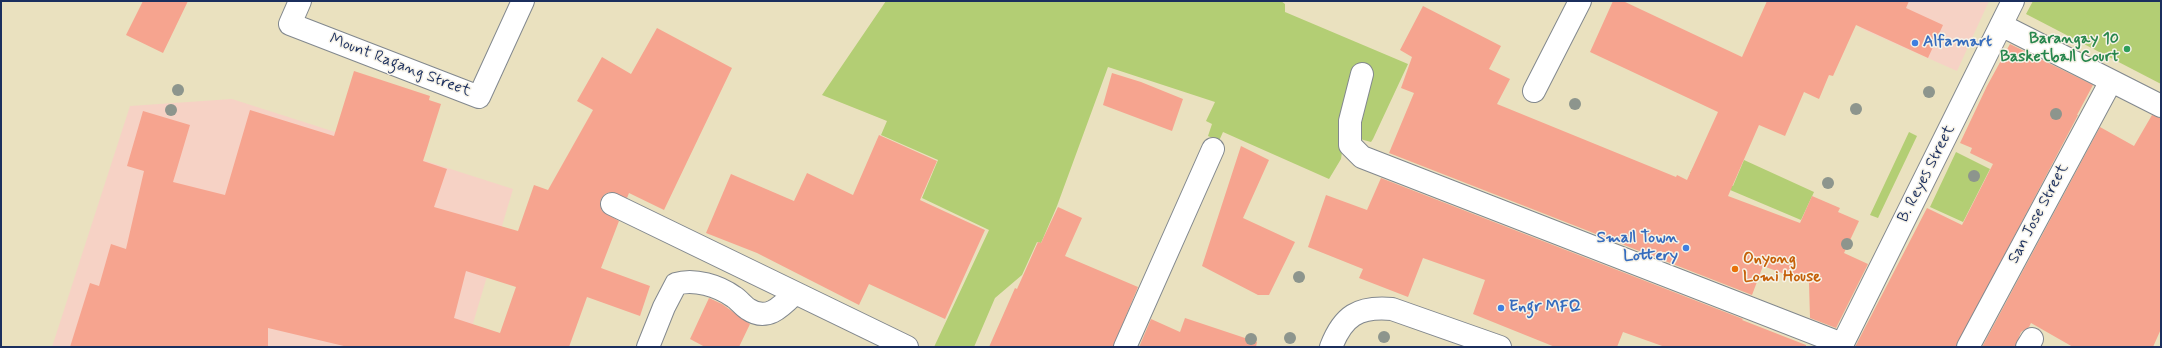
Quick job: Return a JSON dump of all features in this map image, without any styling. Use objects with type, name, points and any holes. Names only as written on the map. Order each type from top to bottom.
[{"type":"street","name":"Mount Ragang Street","points":[[300,1],[290,24],[479,97],[523,1]]},
{"type":"street","points":[[1534,91],[1580,1]]},
{"type":"street","name":"B. Reyes Street","points":[[1841,345],[2012,1]]},
{"type":"street","points":[[2001,25],[2161,106]]},
{"type":"street","points":[[1362,74],[1350,121],[1350,144],[1362,157],[1841,345]]},
{"type":"street","name":"San Jose Street","points":[[1968,347],[2111,81]]},
{"type":"street","points":[[1125,347],[1213,149]]},
{"type":"street","points":[[612,204],[907,347]]},
{"type":"street","points":[[648,347],[666,301],[676,284],[684,281],[701,283],[722,290],[735,297],[746,308],[757,314],[767,314],[779,309],[795,293]]},
{"type":"street","points":[[1331,347],[1337,333],[1344,323],[1354,314],[1374,308],[1392,309],[1500,347]]},
{"type":"shaded area","points":[[1872,1],[1989,1],[1957,71],[1860,28]]},
{"type":"shaded area","points":[[232,99],[513,189],[466,347],[52,347],[130,106]]},
{"type":"green space","points":[[886,1],[1281,1],[1285,4],[1285,12],[1408,64],[1371,142],[1360,139],[1343,145],[1341,159],[1329,179],[1223,132],[1219,141],[1208,136],[1212,124],[1206,121],[1215,102],[1108,67],[1057,206],[1041,243],[1037,242],[1022,275],[995,298],[974,347],[934,347],[989,230],[922,198],[938,160],[881,135],[887,121],[822,95]]},
{"type":"green space","name":"Barangay 10 Basketball Court","points":[[2033,1],[2161,1],[2161,84],[2026,14]]},
{"type":"green space","points":[[1909,132],[1917,136],[1878,218],[1870,215]]},
{"type":"green space","points":[[1956,152],[1990,169],[1963,222],[1930,207]]},
{"type":"green space","points":[[1744,160],[1814,192],[1801,220],[1690,173],[1693,168],[1733,186]]},
{"type":"building","points":[[143,1],[188,1],[163,53],[126,35]]},
{"type":"building","points":[[1613,1],[1623,1],[1742,57],[1767,1],[1909,1],[1906,8],[1943,25],[1928,58],[1856,25],[1833,76],[1829,75],[1819,99],[1804,92],[1785,136],[1759,125],[1728,196],[1800,223],[1812,196],[1840,208],[1838,212],[1859,221],[1844,253],[1868,264],[1836,328],[1810,318],[1809,283],[1763,266],[1752,295],[1389,153],[1414,93],[1401,88],[1412,57],[1400,50],[1423,6],[1501,46],[1489,69],[1510,79],[1497,104],[1676,177],[1677,175],[1687,180],[1718,112],[1590,52]]},
{"type":"building","points":[[657,28],[732,68],[664,210],[629,193],[627,198],[611,192],[605,194],[601,199],[600,205],[602,211],[619,221],[601,268],[650,286],[640,316],[587,297],[569,347],[348,347],[268,328],[268,347],[70,347],[90,283],[99,286],[111,244],[126,249],[144,171],[127,166],[143,111],[190,125],[173,182],[225,195],[250,110],[334,136],[354,71],[430,96],[429,100],[441,104],[423,161],[447,169],[434,207],[518,231],[534,185],[548,190],[593,110],[577,101],[602,57],[631,74]],"holes":[[[466,271],[516,287],[500,333],[454,318]]]},
{"type":"building","points":[[2010,44],[2093,85],[2078,115],[1956,347],[1855,347],[1927,208],[1962,225],[1993,164],[1970,153],[1972,148],[1960,143],[1987,86]]},
{"type":"building","points":[[1112,73],[1141,82],[1183,99],[1172,131],[1103,105]]},
{"type":"building","points":[[2152,115],[2161,118],[2161,329],[2153,347],[2073,347],[2031,323],[2029,327],[2021,332],[2015,347],[1982,347],[2100,127],[2134,146]]},
{"type":"building","points":[[879,135],[937,161],[920,200],[985,230],[945,319],[869,284],[859,305],[757,253],[706,233],[731,174],[794,201],[807,173],[853,195]]},
{"type":"building","points":[[1241,146],[1269,160],[1243,218],[1295,242],[1269,295],[1258,295],[1202,266]]},
{"type":"building","points":[[1381,178],[1743,319],[1742,320],[1806,345],[1806,347],[1665,347],[1623,332],[1617,347],[1555,347],[1473,314],[1485,280],[1423,258],[1408,297],[1359,278],[1363,269],[1308,247],[1326,195],[1367,210]]},
{"type":"building","points":[[1058,207],[1082,218],[1065,256],[1138,287],[1113,347],[989,347],[1015,288],[1017,289],[1038,242],[1041,243]]},
{"type":"building","points":[[709,298],[722,304],[750,324],[739,347],[705,347],[690,339]]},
{"type":"building","points":[[1185,318],[1257,342],[1256,347],[1139,347],[1151,319],[1180,332]]},
{"type":"place","name":"Alfamart","points":[[1915,43]]},
{"type":"place","name":"Barangay 10 Basketball Court","points":[[2127,49]]},
{"type":"place","name":"Small Town Lottery","points":[[1686,248]]},
{"type":"place","name":"Onyong Lomi House","points":[[1735,269]]},
{"type":"place","name":"Engr MFQ","points":[[1501,308]]}]
